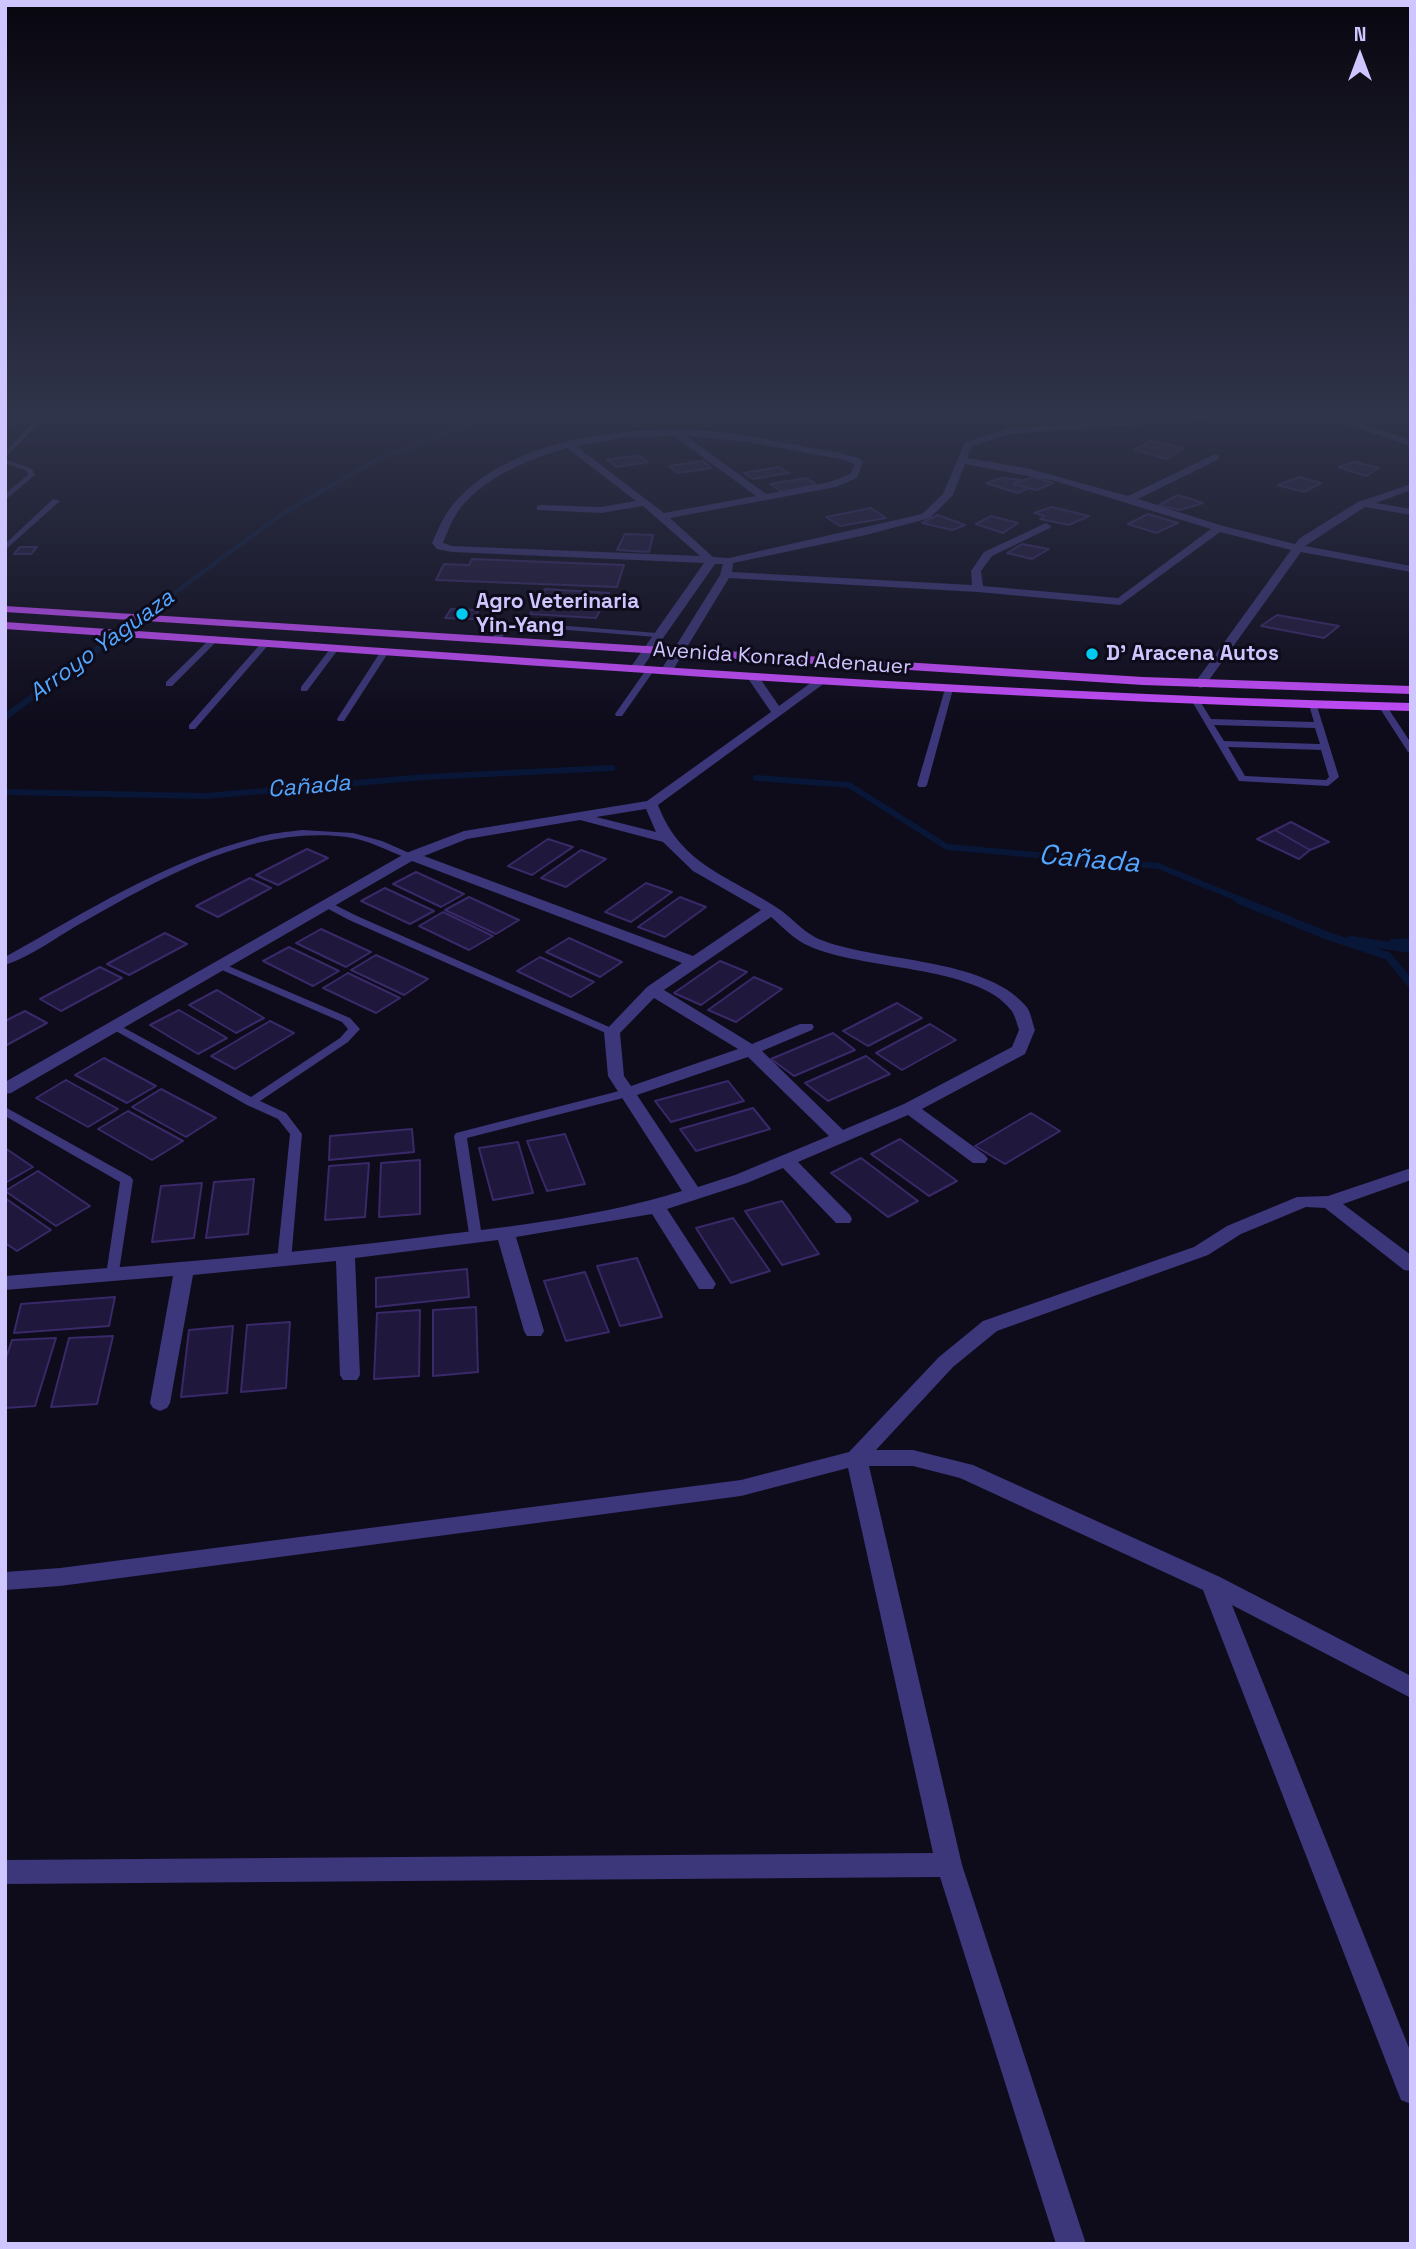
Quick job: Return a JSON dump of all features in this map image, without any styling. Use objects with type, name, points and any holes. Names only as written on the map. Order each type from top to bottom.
[{"type":"main road","name":"Avenida Konrad Adenauer","points":[[5,609],[1200,684],[1411,690]]},
{"type":"main road","name":"Avenida Konrad Adenauer","points":[[5,625],[820,682],[1197,703],[1411,707]]},
{"type":"street","points":[[445,521],[437,543],[441,547],[729,561],[907,521]]},
{"type":"street","points":[[667,521],[711,561]]},
{"type":"street","points":[[1197,521],[1299,548],[1411,569]]},
{"type":"street","points":[[1200,684],[1304,540],[1335,521]]},
{"type":"street","points":[[978,589],[976,571],[988,554],[1012,540],[1046,526]]},
{"type":"street","points":[[726,575],[978,589],[1125,601],[1219,528]]},
{"type":"street","points":[[636,668],[711,561]]},
{"type":"street","points":[[667,670],[726,575],[729,561]]},
{"type":"street","points":[[753,677],[778,712]]},
{"type":"street","points":[[5,1089],[411,856],[464,835],[651,804],[820,682]]},
{"type":"street","points":[[5,1283],[284,1261],[475,1237],[656,1206],[692,1192],[741,1179],[909,1108],[1018,1049],[1027,1032],[1023,1015],[1013,1000],[962,977],[816,944],[771,910],[706,876],[664,838],[651,804]]},
{"type":"street","points":[[576,816],[664,838]]},
{"type":"street","points":[[411,856],[694,962]]},
{"type":"street","points":[[692,1192],[616,1076],[612,1031],[653,990],[771,910]]},
{"type":"street","points":[[653,990],[751,1050],[840,1137]]},
{"type":"street","points":[[627,1093],[751,1050],[806,1027]]},
{"type":"street","points":[[909,1108],[979,1159]]},
{"type":"street","points":[[786,1160],[843,1219]]},
{"type":"street","points":[[856,1458],[947,1362],[990,1326],[1201,1251],[1234,1230],[1304,1201],[1329,1202],[1411,1174]]},
{"type":"street","points":[[1329,1202],[1411,1265]]},
{"type":"street","points":[[656,1206],[706,1284]]},
{"type":"street","points":[[505,1232],[534,1331]]},
{"type":"street","points":[[345,1253],[349,1375]]},
{"type":"street","points":[[160,1403],[184,1269]]},
{"type":"street","points":[[856,1458],[949,1865],[1071,2244]]},
{"type":"street","points":[[5,1581],[60,1577],[740,1488],[856,1458],[913,1458],[965,1471],[1212,1584],[1411,1688]]},
{"type":"street","points":[[1212,1584],[1411,2090]]},
{"type":"street","points":[[5,1872],[949,1865]]},
{"type":"lane","points":[[5,548],[34,521]]},
{"type":"lane","points":[[495,639],[505,629],[529,625],[657,635]]},
{"type":"lane","points":[[169,684],[216,638]]},
{"type":"lane","points":[[192,727],[267,642]]},
{"type":"lane","points":[[304,689],[336,647]]},
{"type":"lane","points":[[341,719],[386,650]]},
{"type":"lane","points":[[619,714],[651,669]]},
{"type":"lane","points":[[922,785],[949,689]]},
{"type":"lane","points":[[1197,703],[1242,779],[1328,783],[1334,777],[1312,705]]},
{"type":"lane","points":[[1382,707],[1411,750]]},
{"type":"lane","points":[[1207,722],[1319,725]]},
{"type":"lane","points":[[1220,744],[1325,747]]},
{"type":"lane","points":[[5,962],[173,871],[247,842],[314,832],[346,834],[411,856]]},
{"type":"lane","points":[[325,903],[612,1031]]},
{"type":"lane","points":[[219,965],[346,1020],[354,1029],[344,1041],[251,1102]]},
{"type":"lane","points":[[113,1026],[251,1102],[282,1116],[296,1134],[284,1261]]},
{"type":"lane","points":[[475,1237],[460,1136],[627,1093]]},
{"type":"lane","points":[[5,1111],[127,1180],[113,1275]]},
{"type":"building","points":[[832,521],[869,521],[840,526]]},
{"type":"building","points":[[954,521],[965,525],[952,530],[922,523]]},
{"type":"building","points":[[982,521],[1018,523],[1003,533],[976,524]]},
{"type":"building","points":[[1049,521],[1078,521],[1069,525]]},
{"type":"building","points":[[1134,521],[1178,523],[1156,533],[1128,524]]},
{"type":"building","points":[[625,534],[653,535],[649,552],[617,550]]},
{"type":"building","points":[[1022,544],[1049,549],[1032,559],[1007,553]]},
{"type":"building","points":[[20,547],[37,547],[31,554],[14,554]]},
{"type":"building","points":[[472,559],[624,565],[617,587],[436,580],[444,564],[469,565]]},
{"type":"building","points":[[545,589],[609,593],[596,618],[530,614]]},
{"type":"building","name":"Agro Veterinaria Yin-Yang","points":[[451,609],[479,610],[473,619],[445,618]]},
{"type":"building","points":[[1277,615],[1339,626],[1324,638],[1261,626]]},
{"type":"building","points":[[1291,822],[1329,842],[1310,850],[1275,830]]},
{"type":"building","points":[[1275,830],[1310,850],[1299,859],[1257,839]]},
{"type":"building","points":[[548,839],[573,847],[532,875],[508,866]]},
{"type":"building","points":[[307,849],[328,858],[278,885],[256,875]]},
{"type":"building","points":[[581,850],[606,859],[566,887],[541,878]]},
{"type":"building","points":[[416,872],[464,894],[441,907],[393,884]]},
{"type":"building","points":[[250,878],[271,888],[218,917],[196,906]]},
{"type":"building","points":[[646,883],[672,892],[631,922],[605,912]]},
{"type":"building","points":[[385,888],[434,911],[410,924],[361,901]]},
{"type":"building","points":[[469,897],[519,920],[496,934],[445,910]]},
{"type":"building","points":[[680,897],[706,907],[665,937],[638,927]]},
{"type":"building","points":[[443,912],[493,936],[469,950],[419,926]]},
{"type":"building","points":[[321,929],[371,952],[346,967],[296,943]]},
{"type":"building","points":[[165,933],[187,944],[129,975],[107,964]]},
{"type":"building","points":[[569,938],[622,962],[600,977],[546,952]]},
{"type":"building","points":[[289,947],[339,971],[313,986],[263,961]]},
{"type":"building","points":[[376,955],[428,979],[404,995],[351,970]]},
{"type":"building","points":[[540,957],[594,982],[571,997],[517,971]]},
{"type":"building","points":[[720,961],[747,972],[701,1005],[674,993]]},
{"type":"building","points":[[100,967],[122,978],[61,1011],[40,999]]},
{"type":"building","points":[[348,973],[400,998],[376,1013],[323,988]]},
{"type":"building","points":[[754,977],[782,989],[736,1022],[708,1010]]},
{"type":"building","points":[[217,990],[264,1018],[236,1033],[189,1005]]},
{"type":"building","points":[[897,1003],[922,1018],[868,1046],[843,1031]]},
{"type":"building","points":[[179,1010],[227,1038],[198,1054],[150,1025]]},
{"type":"building","points":[[25,1011],[47,1023],[5,1046],[5,1021]]},
{"type":"building","points":[[270,1021],[294,1033],[235,1069],[211,1056]]},
{"type":"building","points":[[930,1024],[956,1040],[902,1070],[876,1053]]},
{"type":"building","points":[[833,1033],[855,1050],[794,1076],[771,1059]]},
{"type":"building","points":[[866,1056],[890,1074],[828,1101],[805,1083]]},
{"type":"building","points":[[104,1058],[156,1086],[127,1103],[75,1075]]},
{"type":"building","points":[[66,1080],[118,1109],[88,1127],[36,1098]]},
{"type":"building","points":[[728,1081],[744,1101],[671,1122],[655,1101]]},
{"type":"building","points":[[161,1089],[216,1118],[186,1137],[132,1107]]},
{"type":"building","points":[[753,1108],[770,1129],[696,1151],[680,1129]]},
{"type":"building","points":[[128,1111],[183,1141],[152,1160],[98,1129]]},
{"type":"building","points":[[1031,1113],[1060,1131],[1005,1164],[975,1146]]},
{"type":"building","points":[[412,1129],[414,1152],[329,1160],[330,1136]]},
{"type":"building","points":[[565,1134],[585,1184],[547,1191],[527,1141]]},
{"type":"building","points":[[900,1139],[957,1181],[929,1196],[871,1154]]},
{"type":"building","points":[[518,1142],[533,1193],[493,1200],[479,1148]]},
{"type":"building","points":[[5,1148],[33,1167],[5,1183]]},
{"type":"building","points":[[861,1158],[918,1201],[888,1217],[831,1173]]},
{"type":"building","points":[[420,1160],[420,1214],[379,1217],[381,1163]]},
{"type":"building","points":[[369,1163],[365,1217],[325,1220],[329,1166]]},
{"type":"building","points":[[38,1171],[90,1206],[56,1226],[5,1191]]},
{"type":"building","points":[[254,1179],[248,1234],[206,1238],[214,1182]]},
{"type":"building","points":[[202,1183],[194,1238],[152,1242],[161,1186]]},
{"type":"building","points":[[5,1198],[51,1230],[17,1251],[5,1243]]},
{"type":"building","points":[[782,1201],[819,1254],[782,1265],[745,1211]]},
{"type":"building","points":[[733,1218],[770,1271],[731,1283],[696,1228]]},
{"type":"building","points":[[637,1258],[662,1317],[620,1326],[597,1266]]},
{"type":"building","points":[[467,1269],[469,1297],[376,1307],[376,1278]]},
{"type":"building","points":[[585,1272],[609,1332],[566,1341],[544,1281]]},
{"type":"building","points":[[115,1297],[109,1326],[14,1333],[21,1304]]},
{"type":"building","points":[[476,1307],[478,1372],[433,1376],[433,1310]]},
{"type":"building","points":[[420,1310],[419,1376],[374,1379],[377,1313]]},
{"type":"building","points":[[290,1322],[286,1388],[241,1392],[247,1325]]},
{"type":"building","points":[[233,1326],[227,1393],[181,1397],[189,1330]]},
{"type":"building","points":[[113,1336],[97,1404],[51,1407],[69,1338]]},
{"type":"building","points":[[56,1338],[35,1406],[5,1408],[5,1361],[12,1340]]},
{"type":"waterway","name":"Arroyo Yaguaza","points":[[124,630],[273,521]]},
{"type":"waterway","name":"Arroyo Yaguaza","points":[[5,717],[126,628]]},
{"type":"waterway","name":"Cañada","points":[[5,792],[206,796],[425,777],[612,768]]},
{"type":"waterway","name":"Cañada","points":[[756,778],[849,785],[947,847],[1158,866],[1244,901]]},
{"type":"waterway","name":"Cañada","points":[[1239,900],[1328,936],[1388,956],[1411,984]]},
{"type":"waterway","name":"Cañada","points":[[1351,940],[1411,949]]},
{"type":"waterway","name":"Cañada","points":[[1393,943],[1411,942]]},
{"type":"place","name":"Agro Veterinaria Yin-Yang","points":[[462,614]]},
{"type":"place","name":"D' Aracena Autos","points":[[1092,654]]}]
